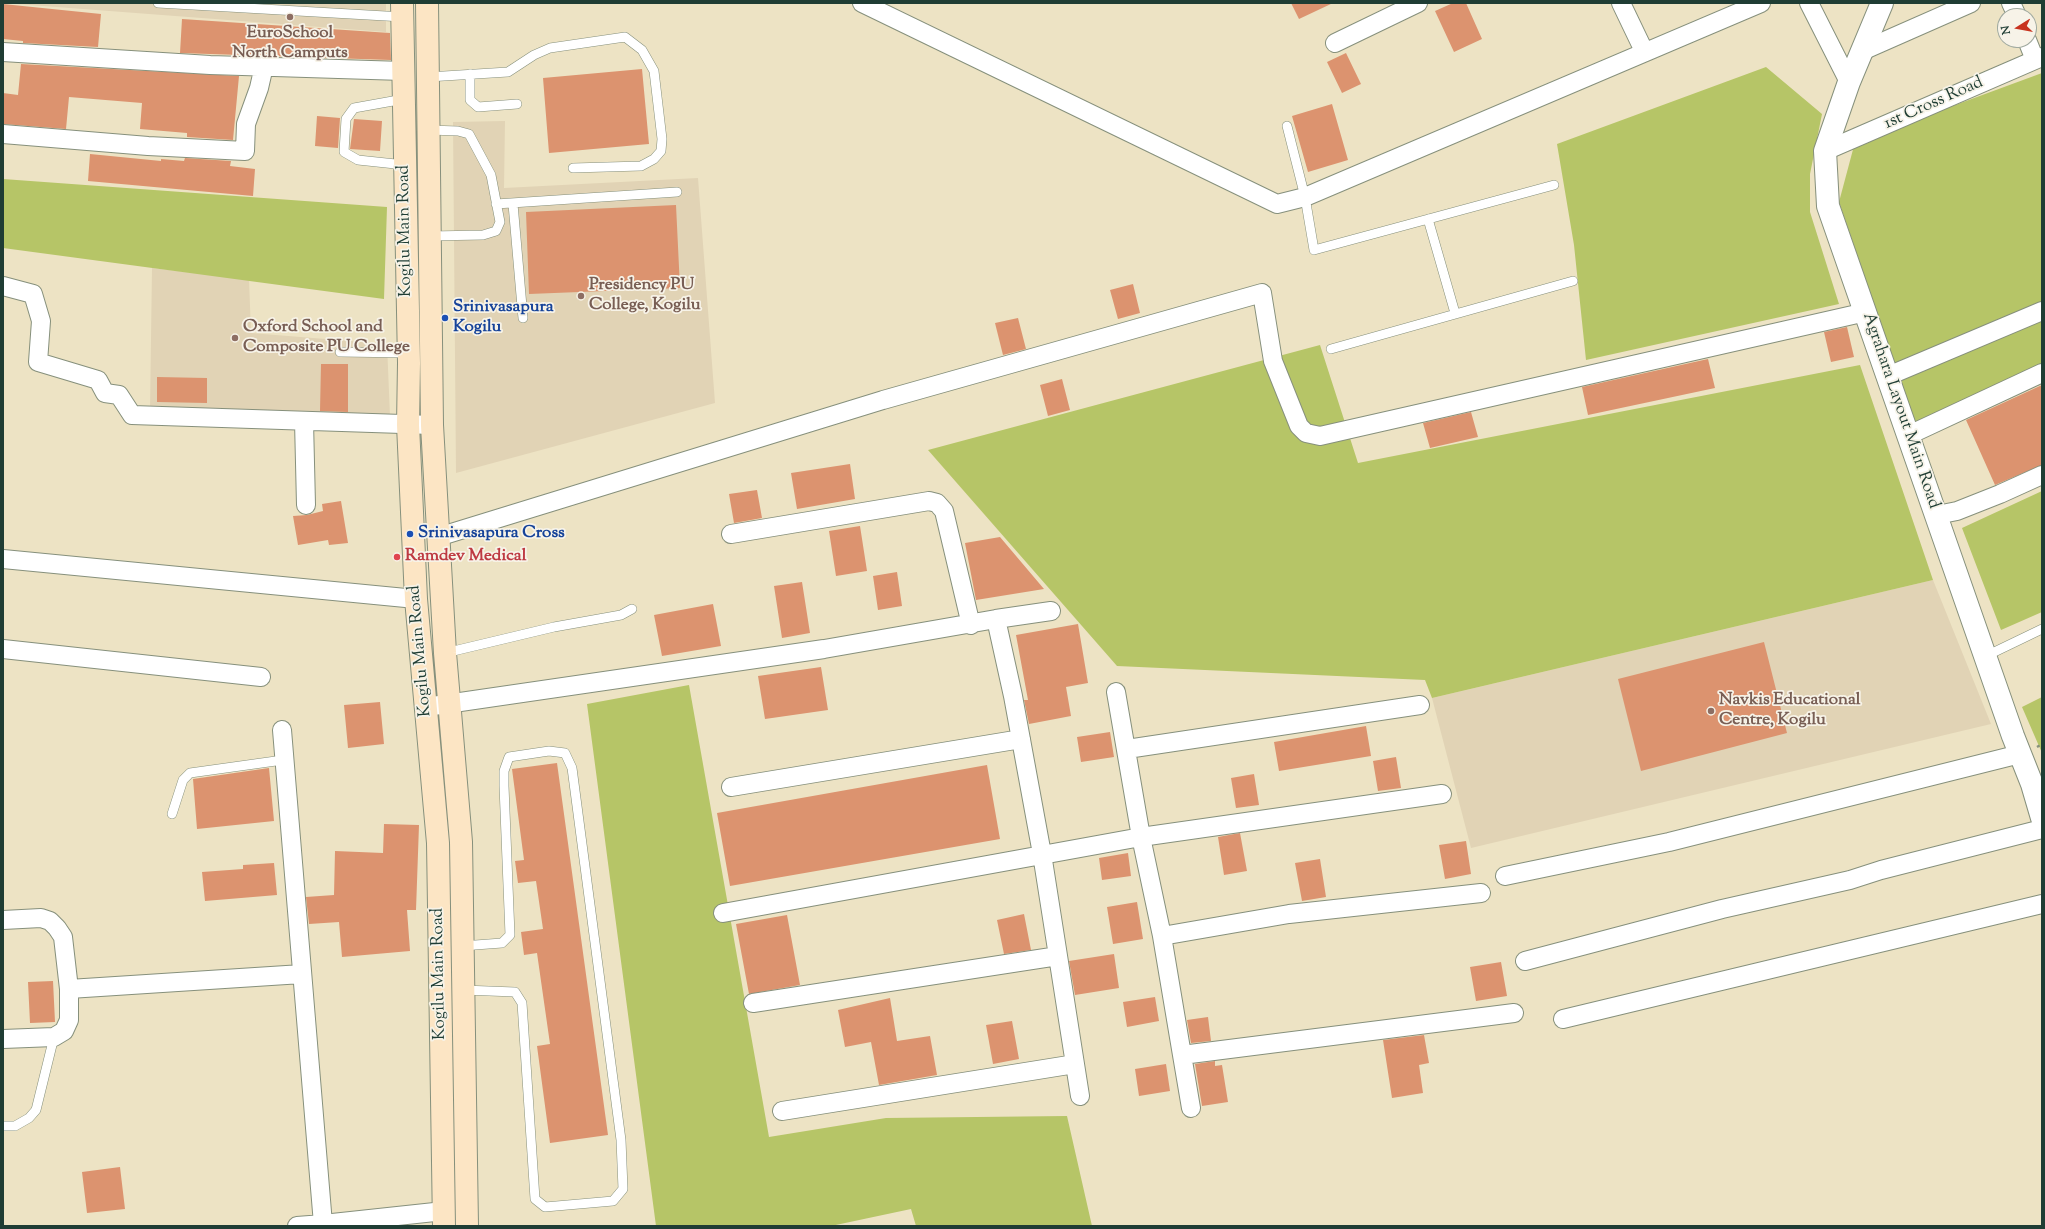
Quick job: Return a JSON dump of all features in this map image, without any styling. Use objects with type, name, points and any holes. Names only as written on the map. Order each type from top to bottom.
[{"type":"main road","name":"Kogilu Main Road","points":[[427,3],[432,425],[445,653],[460,842],[467,1226]]},
{"type":"main road","name":"Kogilu Main Road","points":[[403,10],[409,353],[408,425],[416,599],[438,843],[444,1218]]},
{"type":"street","points":[[862,3],[1277,204],[1304,197],[1644,51],[1761,3]]},
{"type":"street","points":[[1335,43],[1418,3]]},
{"type":"street","points":[[1621,3],[1644,51]]},
{"type":"street","points":[[1809,3],[1850,82]]},
{"type":"street","name":"Agrahara Layout Main Road","points":[[1882,3],[1850,82],[1825,151],[1828,206],[2020,754],[2037,783],[2042,818]]},
{"type":"street","points":[[1862,51],[1971,3]]},
{"type":"street","points":[[2032,48],[2039,58]]},
{"type":"street","points":[[3,52],[264,66],[403,71]]},
{"type":"street","name":"1st Cross Road","points":[[1825,151],[2039,58]]},
{"type":"street","points":[[3,134],[148,146],[245,151],[246,124],[260,88],[264,66]]},
{"type":"street","points":[[3,286],[33,294],[41,321],[38,362],[98,380],[105,393],[119,395],[132,415],[432,425]]},
{"type":"street","points":[[438,537],[883,400],[1262,293],[1273,361],[1299,426],[1306,433],[1320,436],[1362,425],[1866,312]]},
{"type":"street","points":[[1888,376],[2042,311]]},
{"type":"street","points":[[1909,435],[2042,373]]},
{"type":"street","points":[[304,421],[306,505]]},
{"type":"street","points":[[1937,515],[1957,511],[2042,475]]},
{"type":"street","points":[[731,534],[929,501],[937,504],[944,511],[971,625]]},
{"type":"street","points":[[3,559],[416,599]]},
{"type":"street","points":[[426,706],[449,704],[816,650],[1051,611]]},
{"type":"street","points":[[996,620],[1021,739],[1042,854],[1080,1096]]},
{"type":"street","points":[[3,648],[261,678]]},
{"type":"street","points":[[1116,692],[1141,837],[1162,936],[1191,1108]]},
{"type":"street","points":[[1127,749],[1420,705]]},
{"type":"street","points":[[282,730],[283,760],[323,1224]]},
{"type":"street","points":[[731,787],[1021,739]]},
{"type":"street","points":[[1505,876],[1669,842],[2020,754]]},
{"type":"street","points":[[724,914],[1042,854],[1141,837],[1442,794]]},
{"type":"street","points":[[1525,961],[1722,909],[1850,880],[1881,870],[2042,829]]},
{"type":"street","points":[[1162,936],[1289,914],[1481,893]]},
{"type":"street","points":[[1563,1019],[2042,904]]},
{"type":"street","points":[[3,920],[41,918],[50,922],[57,928],[63,937],[69,989],[69,1020],[64,1031],[54,1037],[3,1039]]},
{"type":"street","points":[[753,1003],[1058,956]]},
{"type":"street","points":[[69,989],[302,974]]},
{"type":"street","points":[[1182,1055],[1514,1013]]},
{"type":"street","points":[[782,1111],[1075,1064]]},
{"type":"street","points":[[297,1226],[444,1218]]},
{"type":"lane","points":[[158,3],[403,10]]},
{"type":"lane","points":[[428,77],[508,72],[534,54],[550,48],[625,37],[642,50],[654,71],[662,139],[660,151],[654,159],[641,166],[573,168]]},
{"type":"lane","points":[[470,74],[470,100],[478,107],[517,104]]},
{"type":"lane","points":[[404,98],[354,108],[346,118],[344,152],[358,160],[405,165]]},
{"type":"lane","points":[[1287,126],[1304,197],[1314,250],[1554,186]]},
{"type":"lane","points":[[429,130],[458,131],[469,134],[491,175],[500,222],[496,231],[476,235],[430,236]]},
{"type":"lane","points":[[496,204],[677,192]]},
{"type":"lane","points":[[513,204],[523,318]]},
{"type":"lane","points":[[1428,219],[1455,313]]},
{"type":"lane","points":[[1331,350],[1455,313],[1573,281]]},
{"type":"lane","points":[[340,352],[409,353]]},
{"type":"lane","points":[[445,653],[554,627],[621,615],[632,609]]},
{"type":"lane","points":[[1986,656],[2042,629]]},
{"type":"lane","points":[[462,946],[502,943],[510,935],[504,786],[504,771],[509,757],[549,751],[565,752],[572,768],[621,1140],[624,1189],[613,1201],[545,1208],[535,1199],[522,1003],[515,992],[463,990]]},
{"type":"lane","points":[[172,814],[183,780],[190,773],[283,760]]},
{"type":"lane","points":[[3,1126],[15,1126],[29,1118],[36,1110],[54,1037]]},
{"type":"shaded area","name":"EuroSchool North Camputs","points":[[4,3],[386,3],[386,32]]},
{"type":"shaded area","name":"Presidency PU College, Kogilu","points":[[505,121],[504,188],[698,178],[715,403],[456,473],[453,122]]},
{"type":"shaded area","name":"Oxford School and Composite PU College","points":[[152,268],[249,279],[251,333],[387,344],[390,416],[150,410]]},
{"type":"shaded area","name":"Navkis Educational Centre, Kogilu","points":[[1933,580],[1991,724],[1471,848],[1432,698]]},
{"type":"green space","points":[[1766,67],[1822,114],[1810,174],[1810,212],[1839,304],[1586,360],[1574,245],[1557,144]]},
{"type":"green space","points":[[2042,73],[2042,364],[1915,424],[1839,202],[1855,142]]},
{"type":"green space","points":[[3,179],[387,207],[384,299],[3,248]]},
{"type":"green space","points":[[1320,345],[1358,463],[1860,365],[1933,580],[1432,698],[1425,680],[1117,666],[928,450]]},
{"type":"green space","points":[[2042,491],[2042,612],[2001,630],[1962,528]]},
{"type":"green space","points":[[689,685],[769,1137],[886,1118],[1067,1116],[1092,1226],[916,1226],[911,1209],[831,1226],[656,1226],[587,704]]},
{"type":"green space","points":[[2042,697],[2042,753],[2022,707]]},
{"type":"building","points":[[1291,3],[1333,3],[1299,19]]},
{"type":"building","points":[[1453,3],[1466,3],[1482,39],[1454,52],[1435,11]]},
{"type":"building","points":[[3,4],[101,14],[98,47],[23,43],[23,41],[3,39]]},
{"type":"building","points":[[182,19],[390,33],[391,60],[180,53]]},
{"type":"building","points":[[1346,53],[1361,84],[1342,93],[1327,62]]},
{"type":"building","points":[[21,64],[239,76],[233,140],[187,137],[187,133],[140,129],[142,103],[69,97],[66,129],[3,124],[3,93],[18,95]]},
{"type":"building","points":[[642,69],[649,144],[549,153],[543,78]]},
{"type":"building","points":[[1332,104],[1348,160],[1308,172],[1292,116]]},
{"type":"building","points":[[317,116],[340,118],[338,148],[315,146]]},
{"type":"building","points":[[354,119],[382,121],[380,151],[350,149]]},
{"type":"building","points":[[90,154],[161,161],[161,159],[184,161],[185,158],[231,161],[230,166],[255,169],[253,196],[88,181]]},
{"type":"building","points":[[676,205],[680,288],[529,294],[526,212]]},
{"type":"building","points":[[1133,284],[1140,313],[1118,319],[1110,290]]},
{"type":"building","points":[[1018,318],[1026,349],[1003,355],[995,323]]},
{"type":"building","points":[[1847,327],[1854,357],[1831,362],[1824,332]]},
{"type":"building","points":[[1708,359],[1715,388],[1588,415],[1582,387]]},
{"type":"building","points":[[321,364],[348,364],[348,412],[320,411]]},
{"type":"building","points":[[157,377],[207,378],[207,403],[157,402]]},
{"type":"building","points":[[1062,379],[1070,410],[1048,416],[1040,385]]},
{"type":"building","points":[[2042,385],[2042,465],[1995,485],[1966,420]]},
{"type":"building","points":[[1471,412],[1478,437],[1430,448],[1423,423]]},
{"type":"building","points":[[850,464],[855,499],[797,509],[791,473]]},
{"type":"building","points":[[757,490],[762,518],[734,523],[729,494]]},
{"type":"building","points":[[341,501],[348,543],[329,545],[328,540],[298,545],[293,516],[307,515],[323,511],[322,504]]},
{"type":"building","points":[[860,526],[867,571],[836,576],[829,531]]},
{"type":"building","points":[[1000,537],[1044,589],[976,600],[965,543]]},
{"type":"building","points":[[897,572],[902,606],[878,610],[873,576]]},
{"type":"building","points":[[802,582],[810,633],[782,638],[774,586]]},
{"type":"building","points":[[713,604],[721,646],[662,656],[654,615]]},
{"type":"building","points":[[1078,624],[1088,683],[1066,687],[1071,716],[1029,724],[1024,700],[1028,700],[1016,635]]},
{"type":"building","points":[[1764,642],[1787,733],[1641,771],[1618,679]]},
{"type":"building","points":[[821,667],[828,710],[765,719],[758,676]]},
{"type":"building","points":[[380,702],[384,744],[348,748],[344,705]]},
{"type":"building","points":[[1366,726],[1371,756],[1279,771],[1274,742]]},
{"type":"building","points":[[1110,732],[1114,757],[1081,762],[1077,737]]},
{"type":"building","points":[[1396,757],[1401,788],[1378,791],[1373,761]]},
{"type":"building","points":[[557,763],[608,1135],[550,1143],[537,1046],[550,1044],[537,953],[524,955],[521,932],[543,929],[536,881],[518,883],[515,861],[524,860],[512,769]]},
{"type":"building","points":[[987,765],[1000,839],[730,886],[717,813]]},
{"type":"building","points":[[269,768],[274,821],[197,829],[193,779]]},
{"type":"building","points":[[1254,774],[1259,805],[1236,808],[1231,778]]},
{"type":"building","points":[[384,824],[419,825],[416,910],[407,910],[410,951],[342,957],[339,922],[309,924],[306,897],[334,895],[335,851],[383,853]]},
{"type":"building","points":[[1240,833],[1247,871],[1224,875],[1218,837]]},
{"type":"building","points":[[1466,841],[1471,874],[1445,879],[1439,845]]},
{"type":"building","points":[[1128,853],[1131,876],[1102,880],[1099,858]]},
{"type":"building","points":[[1320,859],[1326,897],[1302,901],[1295,863]]},
{"type":"building","points":[[274,863],[277,895],[205,901],[202,872],[243,869],[243,865]]},
{"type":"building","points":[[1137,902],[1143,939],[1113,944],[1107,907]]},
{"type":"building","points":[[1024,914],[1031,950],[1004,954],[997,920]]},
{"type":"building","points":[[787,915],[800,985],[749,994],[736,924]]},
{"type":"building","points":[[1114,954],[1119,988],[1075,995],[1069,961]]},
{"type":"building","points":[[1501,962],[1507,996],[1476,1001],[1470,967]]},
{"type":"building","points":[[53,981],[55,1022],[30,1023],[28,982]]},
{"type":"building","points":[[1155,997],[1159,1021],[1127,1027],[1123,1002]]},
{"type":"building","points":[[890,998],[897,1041],[930,1036],[937,1075],[879,1085],[871,1042],[845,1047],[838,1010]]},
{"type":"building","points":[[1208,1017],[1211,1041],[1191,1043],[1187,1020]]},
{"type":"building","points":[[1012,1021],[1019,1059],[993,1064],[986,1025]]},
{"type":"building","points":[[1424,1035],[1429,1063],[1419,1065],[1423,1093],[1392,1098],[1383,1040]]},
{"type":"building","points":[[1215,1061],[1215,1066],[1222,1065],[1228,1102],[1202,1106],[1195,1064]]},
{"type":"building","points":[[1166,1064],[1170,1091],[1139,1096],[1135,1069]]},
{"type":"building","points":[[120,1167],[125,1209],[87,1213],[82,1172]]},
{"type":"place","name":"EuroSchool North Camputs","points":[[290,17]]},
{"type":"place","name":"Presidency PU College, Kogilu","points":[[581,296]]},
{"type":"place","name":"Srinivasapura Kogilu","points":[[445,318]]},
{"type":"place","name":"Oxford School and Composite PU College","points":[[235,338]]},
{"type":"place","name":"Srinivasapura Cross","points":[[410,534]]},
{"type":"place","name":"Ramdev Medical","points":[[397,557]]},
{"type":"place","name":"Navkis Educational Centre, Kogilu","points":[[1711,711]]}]
